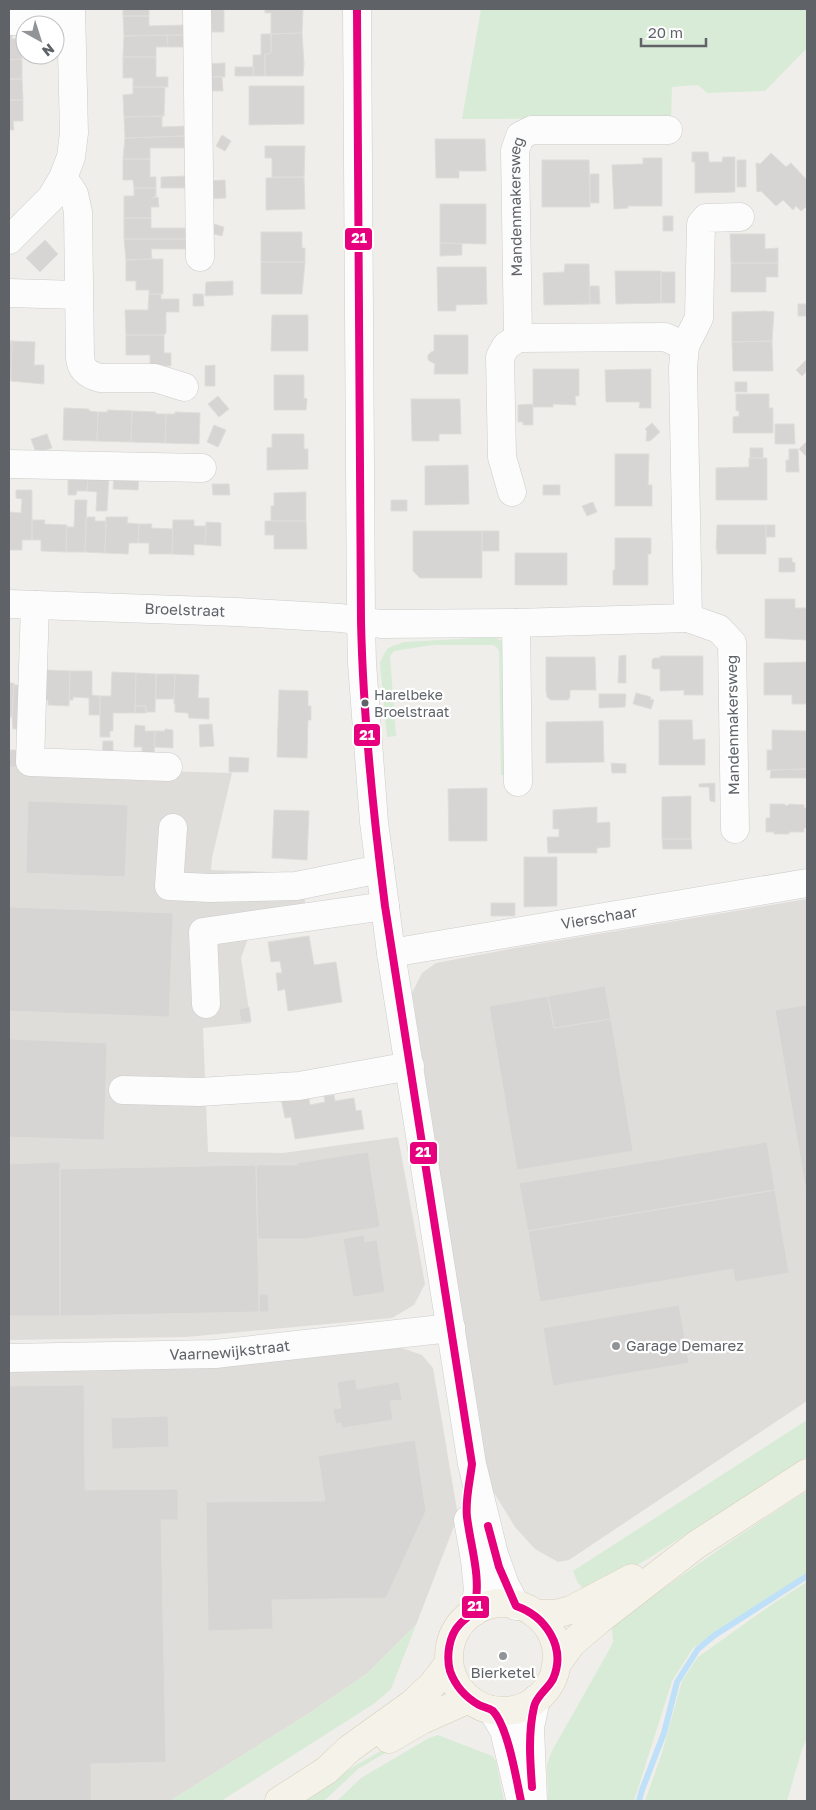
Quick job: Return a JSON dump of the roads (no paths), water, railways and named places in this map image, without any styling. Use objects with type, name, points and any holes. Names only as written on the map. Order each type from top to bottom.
[{"type":"main road","points":[[556,1665],[572,1643],[696,1545],[807,1473]]},
{"type":"main road","points":[[526,1610],[548,1627],[556,1649],[556,1665],[552,1679],[542,1694],[532,1703],[503,1712],[480,1704],[463,1694],[452,1677],[449,1650],[455,1632],[462,1622],[474,1612],[494,1604],[507,1603],[526,1610],[555,1614],[570,1610],[696,1545]]},
{"type":"main road","points":[[327,1770],[349,1749],[413,1703],[432,1685],[449,1663]]},
{"type":"main road","points":[[279,1801],[327,1770],[351,1760],[422,1720],[480,1704]]},
{"type":"street","points":[[197,9],[200,258]]},
{"type":"street","points":[[357,9],[361,621],[362,663],[374,822],[391,953],[472,1464],[494,1554],[505,1585],[526,1610]]},
{"type":"street","points":[[9,21],[71,15],[74,133],[71,156],[58,189],[43,208],[9,240]]},
{"type":"street","name":"Mandenmakersweg","points":[[518,338],[515,151],[520,136],[532,130],[668,130]]},
{"type":"street","points":[[63,178],[74,194],[78,212],[80,358],[84,370],[100,378],[155,378],[184,387]]},
{"type":"street","points":[[688,618],[683,368],[685,346],[699,318],[701,224],[706,218],[740,217]]},
{"type":"street","points":[[9,293],[78,295]]},
{"type":"street","points":[[512,492],[502,457],[500,356],[506,346],[518,338],[665,337],[685,346]]},
{"type":"street","points":[[9,464],[202,468]]},
{"type":"street","points":[[22,604],[30,762],[168,767]]},
{"type":"street","name":"Broelstraat","points":[[22,604],[236,612],[341,618],[361,621]]},
{"type":"street","name":"Mandenmakersweg","points":[[361,621],[381,624],[516,623],[688,618],[720,629],[732,643],[735,829]]},
{"type":"street","points":[[516,623],[518,782]]},
{"type":"street","points":[[173,828],[169,886],[210,888],[296,886],[380,869]]},
{"type":"street","name":"Vierschaar","points":[[391,953],[807,883]]},
{"type":"street","points":[[206,1004],[203,932],[385,906]]},
{"type":"street","points":[[123,1090],[199,1092],[299,1086],[410,1066]]},
{"type":"street","name":"Vaarnewijkstraat","points":[[9,1358],[215,1354],[451,1328]]},
{"type":"street","points":[[472,1464],[467,1515],[478,1590],[474,1612]]},
{"type":"street","points":[[533,1801],[530,1727],[536,1699]]},
{"type":"street","points":[[480,1704],[504,1730],[521,1801]]},
{"type":"waterway","points":[[639,1801],[664,1733],[677,1682],[698,1649],[715,1635],[807,1576]]},
{"type":"place","name":"Harelbeke Broelstraat","points":[[365,703]]},
{"type":"place","name":"Garage Demarez","points":[[616,1346]]},
{"type":"place","name":"Bierketel","points":[[503,1656]]}]
